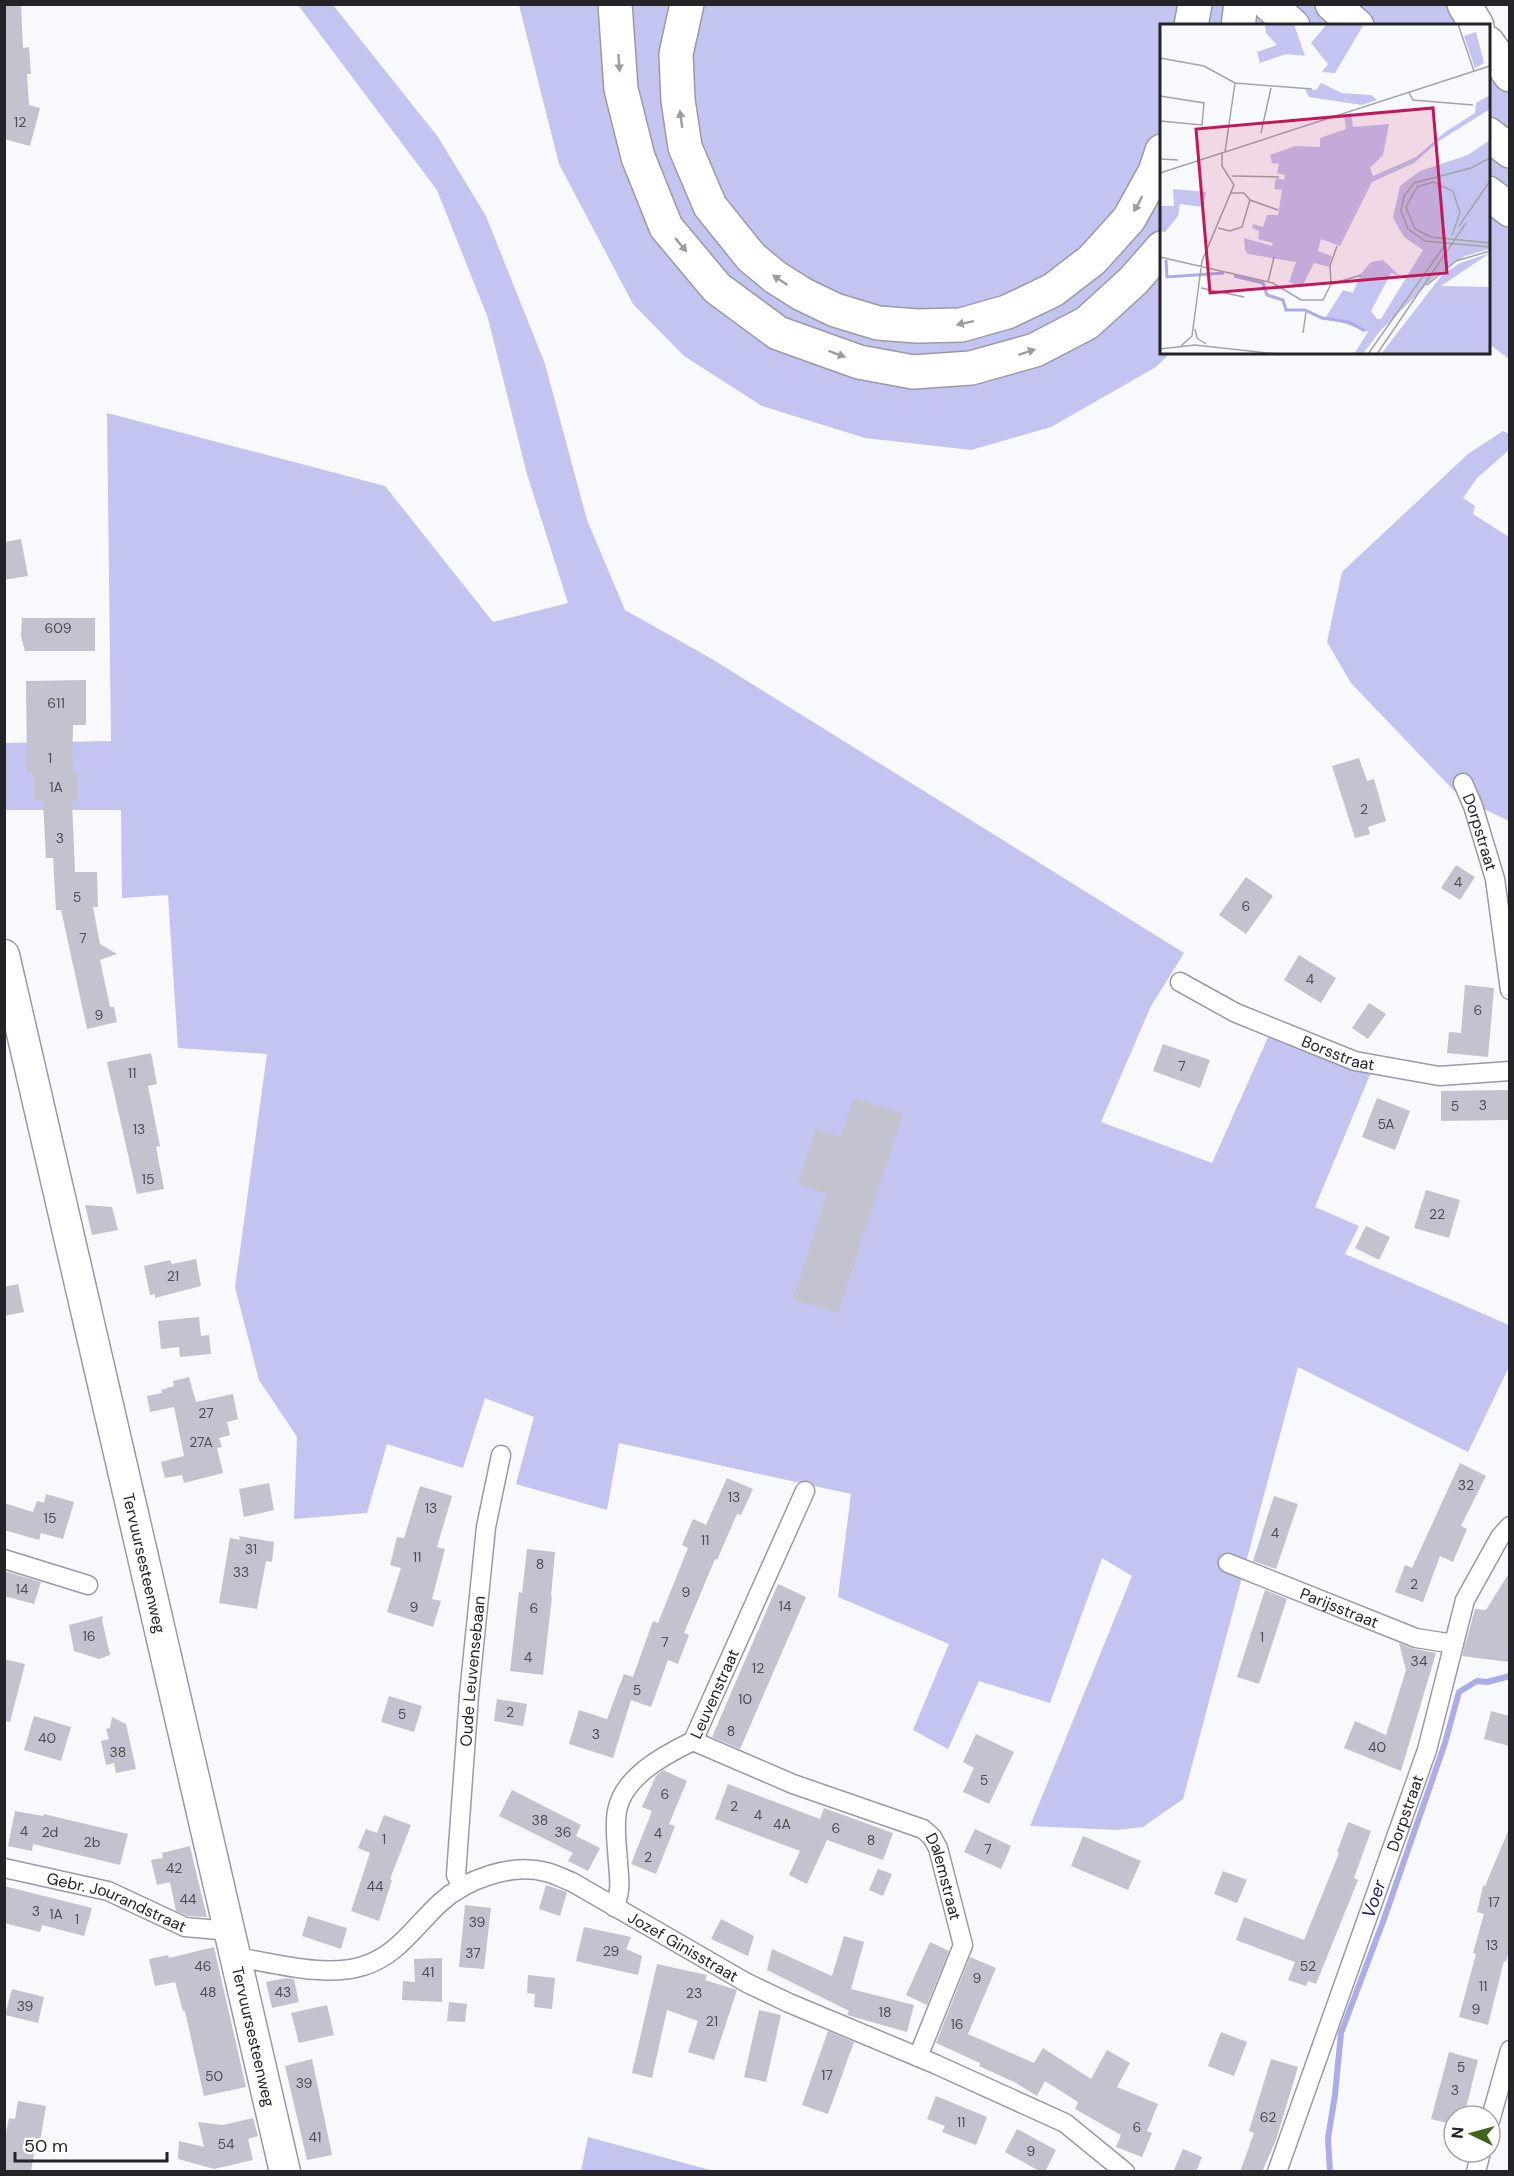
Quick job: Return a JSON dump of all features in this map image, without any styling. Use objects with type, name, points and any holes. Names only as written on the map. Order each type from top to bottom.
[{"type":"highway","points":[[615,4],[621,89],[638,157],[666,227],[717,288],[778,333],[860,362],[913,372],[971,368],[1035,350],[1087,323],[1133,281],[1160,249]]},
{"type":"highway","points":[[687,4],[676,54],[678,100],[685,147],[710,206],[751,257],[775,277],[802,294],[835,310],[878,323],[917,326],[961,325],[1007,312],[1053,290],[1092,260],[1130,219],[1155,172],[1160,154]]},
{"type":"highway","points":[[1191,24],[1195,4]]},
{"type":"highway","points":[[1238,24],[1241,4]]},
{"type":"highway","points":[[1269,4],[1291,24]]},
{"type":"highway","points":[[1332,4],[1355,24]]},
{"type":"highway","points":[[1464,4],[1476,24]]},
{"type":"highway","points":[[1490,46],[1509,75]]},
{"type":"highway","points":[[1490,136],[1509,151]]},
{"type":"highway","points":[[1490,195],[1509,210]]},
{"type":"main road","name":"Tervuursesteenweg","points":[[4,955],[285,2172]]},
{"type":"street","name":"Dorpstraat","points":[[1463,783],[1473,806],[1495,879],[1509,990]]},
{"type":"street","name":"Borsstraat","points":[[1180,982],[1236,1013],[1355,1061],[1439,1076],[1509,1071]]},
{"type":"street","name":"Oude Leuvensebaan","points":[[462,1887],[456,1875],[469,1695],[486,1527],[501,1455]]},
{"type":"street","name":"Leuvenstraat","points":[[614,1907],[620,1895],[617,1810],[627,1788],[648,1768],[671,1752],[693,1741],[805,1491]]},
{"type":"street","name":"Dorpstraat","points":[[1277,2172],[1427,1750],[1465,1600],[1500,1537],[1509,1526]]},
{"type":"street","points":[[4,1559],[88,1585]]},
{"type":"street","name":"Parijsstraat","points":[[1228,1563],[1416,1638],[1454,1644]]},
{"type":"street","name":"Dalemstraat","points":[[693,1741],[792,1784],[923,1829],[932,1837],[938,1848],[963,1946],[918,2057]]},
{"type":"street","name":"Gebr. Jourandstraat","points":[[4,1868],[108,1891],[185,1927],[233,1944]]},
{"type":"street","name":"Jozef Ginisstraat","points":[[233,1944],[317,1970],[343,1971],[378,1960],[397,1948],[441,1902],[462,1887],[485,1877],[510,1871],[547,1872],[572,1882],[747,1983],[1065,2123],[1125,2172]]},
{"type":"street","points":[[1495,2104],[1509,2050]]},
{"type":"shaded area","points":[[1464,4],[1476,24],[1160,24],[1160,354],[1169,354],[1156,367],[1051,427],[971,450],[865,438],[762,406],[684,356],[633,304],[559,164],[519,5]]},
{"type":"shaded area","points":[[298,5],[333,5],[438,137],[486,216],[545,364],[587,520],[625,610],[712,659],[1184,953],[1151,1006],[1101,1122],[1212,1163],[1270,1033],[1372,1070],[1315,1207],[1359,1226],[1345,1254],[1509,1325],[1509,1367],[1468,1452],[1298,1367],[1183,1799],[1143,1827],[1117,1830],[1030,1826],[1132,1576],[1102,1558],[1050,1703],[979,1681],[948,1749],[913,1730],[949,1644],[838,1597],[851,1494],[619,1443],[607,1510],[516,1484],[534,1417],[485,1398],[463,1468],[387,1444],[367,1513],[294,1519],[297,1437],[259,1380],[235,1287],[267,1054],[178,1048],[168,895],[122,898],[121,810],[5,810],[4,743],[111,741],[107,413],[385,486],[493,622],[568,603],[527,474],[488,318],[437,190]]},
{"type":"shaded area","points":[[1490,46],[1509,75],[1509,359],[1490,345]]},
{"type":"shaded area","points":[[1503,431],[1509,434],[1509,450],[1477,478],[1463,498],[1475,506],[1473,514],[1509,537],[1509,821],[1461,798],[1351,683],[1327,642],[1342,572],[1468,454]]},
{"type":"shaded area","points":[[588,2137],[714,2171],[581,2171]]},
{"type":"building","points":[[4,4],[21,4],[23,48],[29,47],[31,74],[27,74],[29,105],[40,108],[30,146],[4,139]]},
{"type":"building","points":[[21,539],[28,576],[4,580],[4,542]]},
{"type":"building","points":[[22,618],[95,618],[95,651],[25,651],[21,637]]},
{"type":"building","points":[[86,680],[86,725],[73,725],[72,771],[78,772],[78,801],[72,801],[75,872],[97,872],[98,907],[93,907],[100,944],[117,954],[100,960],[110,1007],[114,1007],[117,1022],[87,1029],[61,910],[56,910],[53,858],[46,858],[43,801],[34,801],[34,773],[27,773],[26,681]]},
{"type":"building","points":[[1359,758],[1367,781],[1374,779],[1386,821],[1368,827],[1370,834],[1355,838],[1332,766]]},
{"type":"building","points":[[1456,865],[1475,877],[1460,900],[1441,888]]},
{"type":"building","points":[[1246,877],[1273,896],[1246,934],[1219,915]]},
{"type":"building","points":[[1299,955],[1336,978],[1321,1003],[1284,980]]},
{"type":"building","points":[[1465,985],[1494,988],[1488,1057],[1447,1053],[1449,1032],[1461,1033]]},
{"type":"building","points":[[1369,1003],[1386,1014],[1368,1039],[1352,1028]]},
{"type":"building","points":[[1163,1044],[1210,1060],[1200,1088],[1153,1071]]},
{"type":"building","points":[[151,1053],[157,1084],[148,1086],[160,1146],[156,1147],[164,1189],[137,1194],[107,1062]]},
{"type":"building","points":[[1509,1090],[1509,1120],[1441,1121],[1441,1091]]},
{"type":"building","points":[[854,1098],[903,1114],[838,1313],[793,1299],[827,1194],[798,1184],[816,1129],[841,1137]]},
{"type":"building","points":[[1377,1098],[1410,1111],[1395,1150],[1362,1137]]},
{"type":"building","points":[[1426,1190],[1460,1200],[1449,1238],[1414,1228]]},
{"type":"building","points":[[85,1205],[112,1207],[118,1230],[92,1235]]},
{"type":"building","points":[[1366,1226],[1390,1237],[1379,1260],[1355,1248]]},
{"type":"building","points":[[196,1259],[201,1286],[155,1298],[155,1294],[150,1295],[144,1266],[170,1260],[172,1264]]},
{"type":"building","points":[[18,1284],[24,1312],[4,1316],[4,1287]]},
{"type":"building","points":[[199,1317],[201,1336],[209,1335],[211,1354],[180,1357],[179,1347],[161,1349],[158,1321]]},
{"type":"building","points":[[189,1377],[196,1402],[233,1394],[238,1419],[227,1422],[230,1435],[219,1438],[222,1447],[217,1448],[223,1473],[184,1483],[182,1475],[165,1478],[161,1462],[184,1456],[174,1407],[150,1412],[147,1396],[162,1393],[161,1390],[174,1386],[173,1381]]},
{"type":"building","points":[[1460,1463],[1486,1476],[1461,1526],[1467,1529],[1453,1562],[1440,1556],[1423,1602],[1395,1592],[1405,1565],[1412,1568]]},
{"type":"building","points":[[727,1478],[753,1489],[741,1515],[737,1514],[717,1560],[715,1559],[684,1633],[689,1635],[678,1664],[668,1660],[651,1707],[631,1700],[613,1758],[569,1744],[579,1710],[607,1719],[624,1674],[633,1677],[653,1621],[658,1623],[688,1548],[682,1545],[693,1519],[706,1525]]},
{"type":"building","points":[[269,1483],[274,1510],[244,1517],[239,1489]]},
{"type":"building","points":[[420,1486],[452,1496],[437,1547],[445,1549],[432,1599],[441,1601],[433,1627],[387,1612],[401,1568],[390,1565],[397,1537],[404,1538]]},
{"type":"building","points":[[46,1494],[74,1502],[63,1539],[41,1533],[39,1540],[4,1530],[4,1503],[33,1512],[37,1501],[44,1503]]},
{"type":"building","points":[[1274,1496],[1298,1504],[1276,1569],[1253,1561]]},
{"type":"building","points":[[239,1536],[274,1542],[272,1562],[266,1561],[257,1609],[219,1603],[230,1538],[240,1540]]},
{"type":"building","points":[[527,1549],[555,1552],[543,1675],[510,1671],[519,1592],[522,1593]]},
{"type":"building","points":[[4,1571],[41,1582],[34,1604],[4,1596]]},
{"type":"building","points":[[1509,1573],[1509,1662],[1462,1656],[1475,1609],[1486,1610]]},
{"type":"building","points":[[778,1584],[806,1597],[740,1749],[712,1737]]},
{"type":"building","points":[[1265,1590],[1287,1599],[1259,1684],[1237,1677]]},
{"type":"building","points":[[103,1616],[110,1655],[99,1659],[74,1651],[69,1625]]},
{"type":"building","points":[[1399,1643],[1414,1649],[1436,1653],[1401,1771],[1344,1748],[1355,1721],[1386,1735],[1406,1670]]},
{"type":"building","points":[[4,1659],[25,1664],[10,1722],[4,1721]]},
{"type":"building","points":[[389,1696],[422,1706],[414,1732],[381,1722]]},
{"type":"building","points":[[497,1699],[527,1704],[523,1726],[494,1721]]},
{"type":"building","points":[[1491,1711],[1509,1716],[1509,1746],[1484,1739]]},
{"type":"building","points":[[34,1716],[71,1727],[61,1761],[24,1750]]},
{"type":"building","points":[[112,1717],[126,1724],[136,1769],[116,1773],[114,1763],[106,1765],[101,1741],[109,1739],[106,1729],[110,1728]]},
{"type":"building","points":[[976,1734],[1014,1752],[989,1804],[963,1792],[974,1768],[963,1762]]},
{"type":"building","points":[[663,1770],[687,1781],[669,1824],[675,1826],[656,1874],[631,1864],[652,1811],[642,1807],[656,1776]]},
{"type":"building","points":[[728,1784],[820,1819],[824,1808],[893,1833],[883,1860],[827,1840],[807,1884],[789,1875],[800,1851],[715,1819]]},
{"type":"building","points":[[512,1790],[581,1825],[576,1836],[600,1848],[588,1871],[568,1861],[573,1853],[499,1816]]},
{"type":"building","points":[[15,1811],[43,1816],[44,1814],[128,1834],[120,1865],[33,1844],[32,1851],[8,1846]]},
{"type":"building","points":[[384,1815],[411,1825],[390,1879],[392,1880],[379,1921],[351,1911],[370,1853],[358,1848],[366,1829],[377,1833]]},
{"type":"building","points":[[1348,1822],[1371,1831],[1354,1878],[1358,1880],[1316,1984],[1308,1981],[1306,1986],[1288,1980],[1295,1962],[1236,1940],[1244,1917],[1304,1940],[1339,1853],[1337,1852]]},
{"type":"building","points":[[975,1829],[1011,1846],[1001,1869],[964,1852]]},
{"type":"building","points":[[1509,1829],[1509,1951],[1506,1962],[1504,1961],[1488,2025],[1459,2017],[1484,1914],[1477,1912],[1483,1886],[1485,1886]]},
{"type":"building","points":[[1083,1836],[1141,1861],[1128,1890],[1071,1866]]},
{"type":"building","points":[[190,1846],[207,1917],[188,1916],[176,1911],[170,1882],[157,1885],[151,1860],[163,1858],[162,1853]]},
{"type":"building","points":[[878,1869],[892,1874],[883,1896],[869,1890]]},
{"type":"building","points":[[1223,1871],[1247,1880],[1237,1903],[1214,1894]]},
{"type":"building","points":[[546,1885],[567,1892],[560,1916],[539,1909]]},
{"type":"building","points":[[4,1886],[92,1908],[84,1936],[42,1925],[40,1932],[4,1923]]},
{"type":"building","points":[[465,1905],[491,1908],[484,1969],[459,1967]]},
{"type":"building","points":[[308,1916],[347,1928],[341,1949],[302,1936]]},
{"type":"building","points":[[721,1919],[754,1936],[748,1956],[711,1939]]},
{"type":"building","points":[[584,1927],[631,1937],[626,1949],[642,1956],[638,1975],[576,1961]]},
{"type":"building","points":[[844,1936],[864,1942],[851,1989],[914,2005],[907,2032],[847,2015],[849,2011],[767,1970],[772,1949],[832,1976]]},
{"type":"building","points":[[930,1942],[949,1951],[927,2005],[906,1995]]},
{"type":"building","points":[[214,1947],[246,2087],[204,2096],[185,2011],[183,2011],[175,1982],[155,1986],[149,1959],[168,1955],[169,1958]]},
{"type":"building","points":[[970,1957],[996,1968],[968,2034],[1034,2063],[1043,2048],[1091,2079],[1107,2050],[1130,2063],[1117,2087],[1158,2104],[1147,2131],[1152,2133],[1142,2157],[1116,2147],[1121,2135],[1075,2109],[1078,2102],[1045,2081],[1037,2096],[1016,2083],[979,2066],[980,2063],[936,2043]]},
{"type":"building","points":[[442,1958],[442,2002],[402,2000],[403,1981],[415,1982],[414,1959]]},
{"type":"building","points":[[657,1964],[707,1975],[705,1980],[737,1990],[714,2060],[688,2052],[698,2021],[667,2010],[652,2078],[632,2073]]},
{"type":"building","points":[[528,1975],[555,1978],[552,2009],[534,2007],[535,1994],[527,1993]]},
{"type":"building","points":[[294,1979],[299,2002],[272,2008],[266,1982]]},
{"type":"building","points":[[12,1989],[44,1997],[38,2023],[5,2015]]},
{"type":"building","points":[[449,2002],[467,2004],[465,2022],[447,2021]]},
{"type":"building","points":[[327,2005],[334,2035],[299,2043],[291,2013]]},
{"type":"building","points":[[759,2010],[781,2015],[766,2082],[744,2077]]},
{"type":"building","points":[[828,2031],[854,2042],[828,2114],[802,2105]]},
{"type":"building","points":[[1221,2032],[1247,2042],[1234,2076],[1208,2066]]},
{"type":"building","points":[[1449,2052],[1478,2060],[1467,2104],[1442,2104],[1442,2122],[1431,2119]]},
{"type":"building","points":[[312,2059],[332,2155],[307,2160],[285,2066]]},
{"type":"building","points":[[1271,2059],[1298,2067],[1276,2140],[1262,2172],[1240,2172],[1254,2133],[1249,2131]]},
{"type":"building","points":[[936,2096],[987,2117],[976,2145],[942,2132],[945,2126],[927,2119]]},
{"type":"building","points":[[18,2101],[46,2106],[40,2142],[36,2141],[31,2172],[4,2172],[4,2142],[9,2118],[15,2119]]},
{"type":"building","points":[[253,2118],[258,2136],[248,2139],[253,2160],[214,2169],[178,2159],[179,2141],[204,2147],[198,2122],[223,2125]]},
{"type":"building","points":[[1017,2129],[1056,2150],[1045,2172],[1005,2152]]},
{"type":"building","points":[[1183,2149],[1202,2157],[1196,2172],[1173,2172]]},
{"type":"waterway","name":"Voer","points":[[1330,2172],[1328,2138],[1341,2033],[1384,1919],[1445,1743],[1459,1692],[1477,1681],[1487,1682],[1510,1676]]}]
